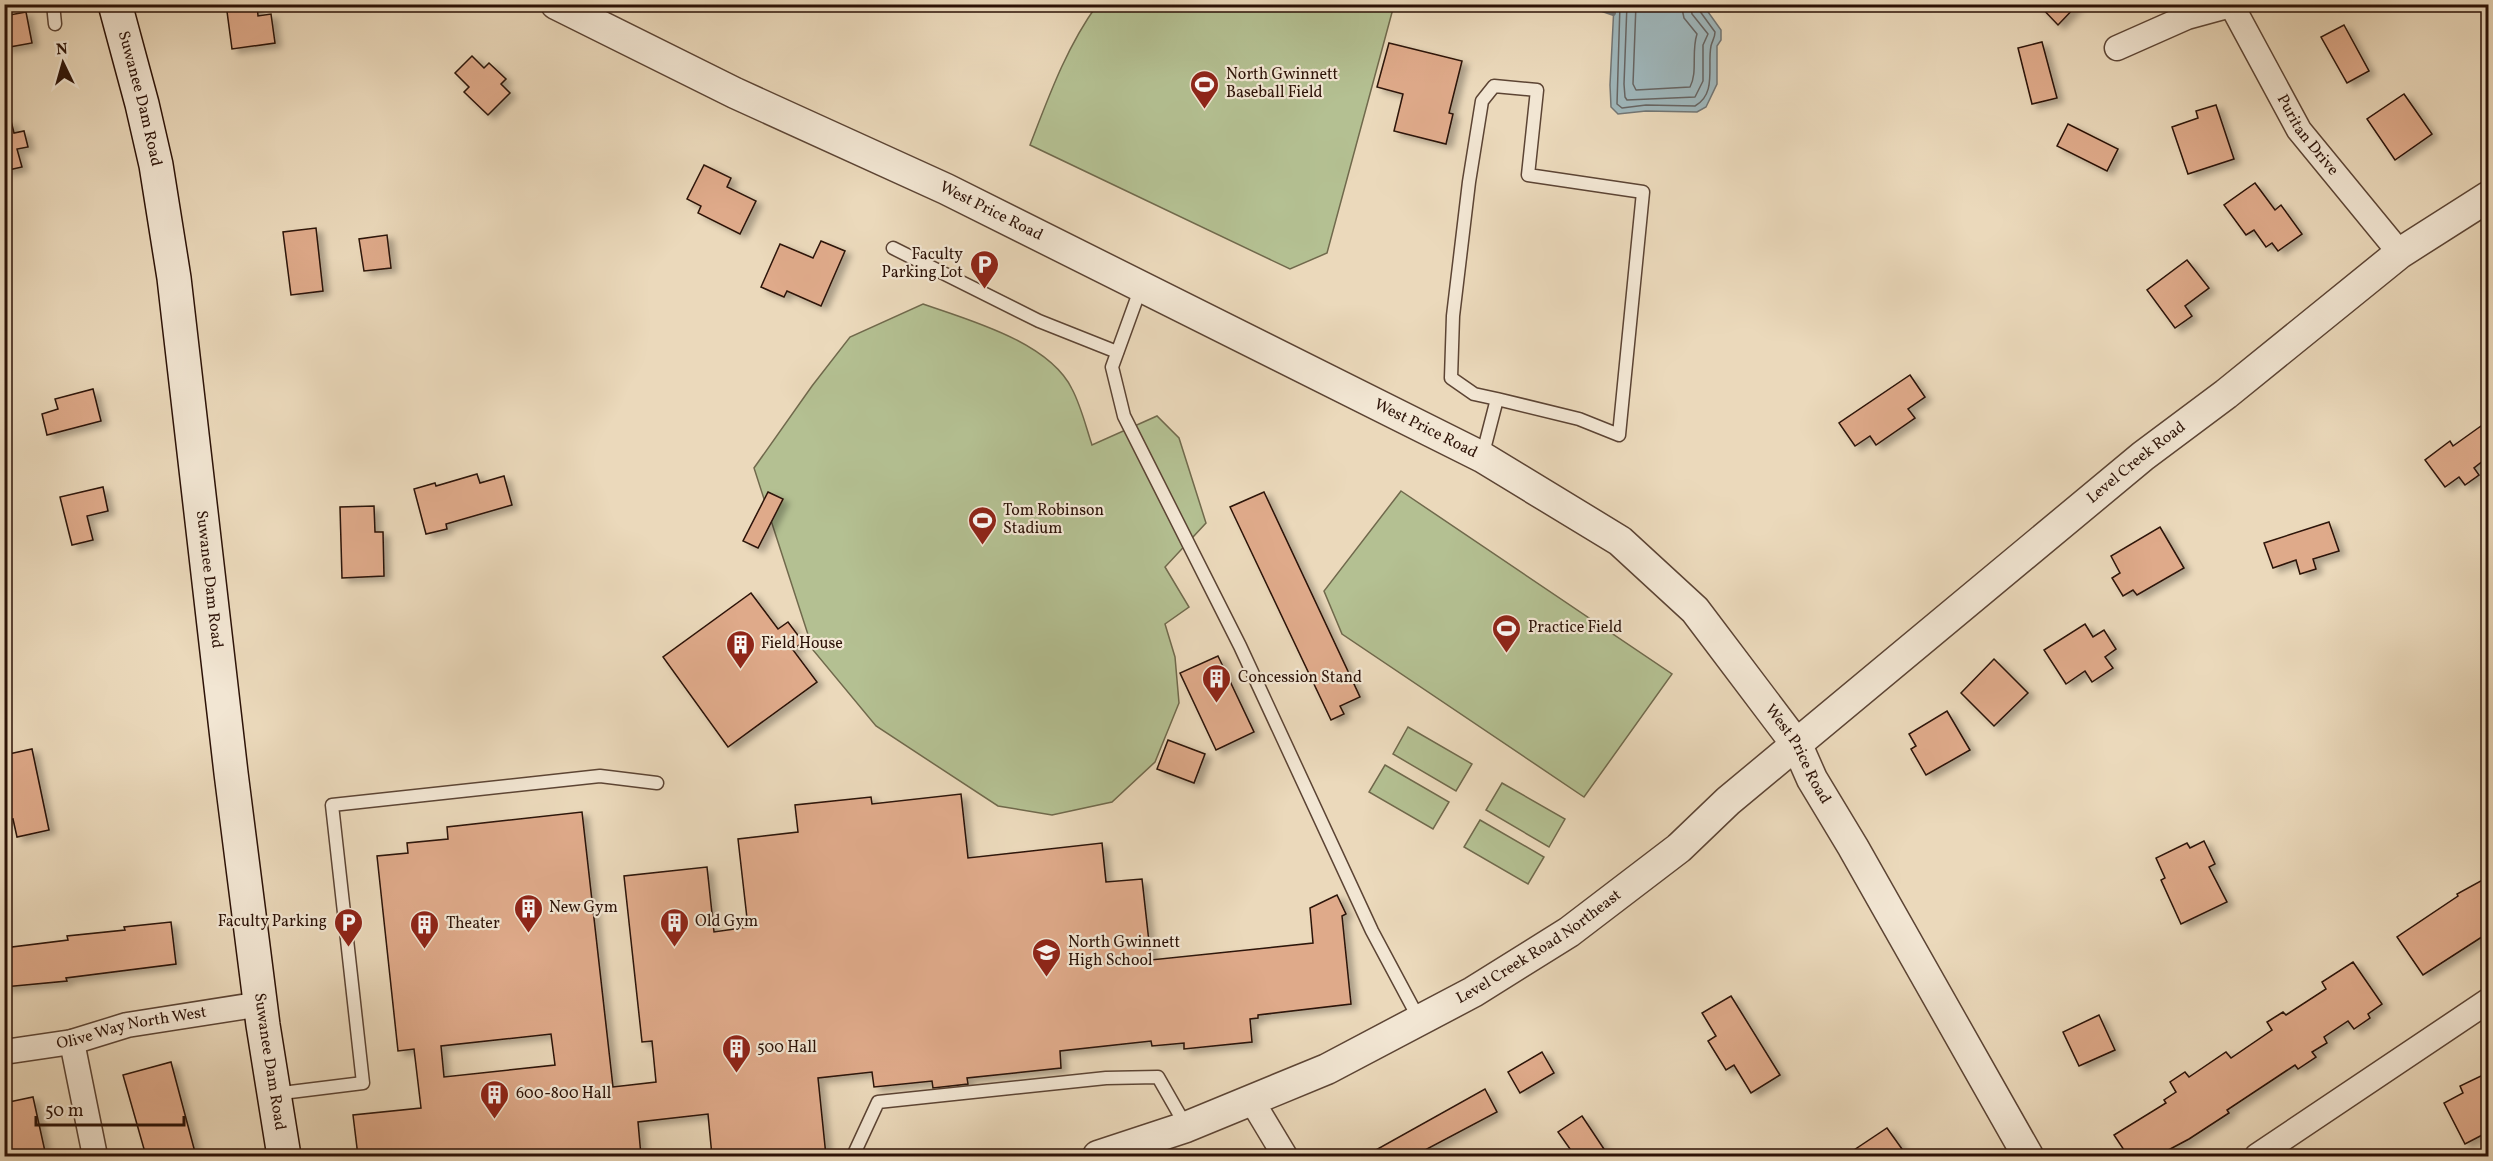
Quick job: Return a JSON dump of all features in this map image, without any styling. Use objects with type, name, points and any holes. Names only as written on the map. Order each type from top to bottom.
[{"type":"main road","name":"Suwanee Dam Road","points":[[115,4],[156,165],[174,278],[231,773],[273,1094],[284,1156]]},
{"type":"street","name":"West Price Road","points":[[556,4],[735,93],[946,189],[1482,457],[1620,541],[1687,602],[1738,665],[1797,745],[1812,779],[1853,846],[2028,1156]]},
{"type":"street","points":[[2117,48],[2187,17],[2231,5]]},
{"type":"street","name":"Puritan Drive","points":[[2231,5],[2299,130],[2400,253]]},
{"type":"street","name":"Level Creek Road","points":[[1797,745],[2143,456],[2226,394],[2400,253],[2488,197]]},
{"type":"street","name":"Level Creek Road Northeast","points":[[1098,1156],[1186,1128],[1327,1069],[1473,992],[1569,932],[1679,848],[1728,801],[1797,745]]},
{"type":"street","points":[[2257,1156],[2488,1001]]},
{"type":"street","name":"Olive Way North West","points":[[4,1052],[72,1042],[127,1025],[261,1004]]},
{"type":"street","points":[[72,1042],[95,1156]]},
{"type":"street","points":[[1252,1101],[1285,1156]]},
{"type":"lane","points":[[53,4],[55,24]]},
{"type":"lane","points":[[1494,86],[1537,90],[1528,175],[1643,192],[1619,435],[1579,419],[1497,399],[1474,394],[1451,378],[1453,316],[1469,182],[1482,101],[1494,86]]},
{"type":"lane","points":[[893,248],[1039,321],[1117,352]]},
{"type":"lane","points":[[1141,286],[1112,367],[1124,416],[1240,646],[1372,931],[1419,1020]]},
{"type":"lane","points":[[1482,457],[1497,399]]},
{"type":"lane","points":[[273,1094],[363,1083],[332,805],[600,776],[657,783]]},
{"type":"lane","points":[[853,1156],[878,1102],[1106,1078],[1158,1077],[1186,1128]]},
{"type":"green space","name":"North Gwinnett Baseball Field","points":[[1097,5],[1394,5],[1327,253],[1290,269],[1030,145],[1067,55]]},
{"type":"green space","name":"Tom Robinson Stadium","points":[[923,304],[1006,335],[1045,358],[1061,373],[1072,389],[1092,445],[1157,416],[1179,438],[1206,523],[1165,567],[1189,607],[1165,624],[1175,657],[1179,703],[1155,762],[1112,802],[1052,815],[998,806],[876,726],[813,650],[754,468],[850,337]]},
{"type":"green space","name":"Practice Field","points":[[1401,491],[1672,674],[1584,797],[1342,634],[1324,591]]},
{"type":"green space","points":[[1408,727],[1472,764],[1456,791],[1393,754]]},
{"type":"green space","points":[[1385,765],[1449,802],[1433,829],[1369,792]]},
{"type":"green space","points":[[1502,783],[1565,819],[1549,847],[1486,810]]},
{"type":"green space","points":[[1480,820],[1544,857],[1528,884],[1464,847]]},
{"type":"water","points":[[1700,4],[1721,30],[1721,40],[1717,46],[1717,84],[1706,107],[1697,112],[1646,111],[1618,114],[1611,107],[1610,85],[1614,5]]},
{"type":"building","points":[[226,4],[257,4],[258,16],[271,14],[275,43],[232,49]]},
{"type":"building","points":[[2038,4],[2078,4],[2058,25]]},
{"type":"building","points":[[26,12],[32,43],[4,48],[4,16]]},
{"type":"building","points":[[2344,25],[2369,71],[2347,83],[2321,37]]},
{"type":"building","points":[[2042,42],[2057,98],[2032,104],[2018,48]]},
{"type":"building","points":[[1389,43],[1462,61],[1449,113],[1453,114],[1446,144],[1394,131],[1403,94],[1377,87]]},
{"type":"building","points":[[472,56],[484,68],[489,63],[506,79],[501,84],[510,93],[488,115],[464,92],[469,87],[455,73]]},
{"type":"building","points":[[2404,94],[2432,134],[2395,160],[2367,119]]},
{"type":"building","points":[[2216,105],[2234,159],[2188,174],[2172,127],[2198,118],[2196,111]]},
{"type":"building","points":[[11,121],[14,133],[24,131],[28,147],[17,149],[22,167],[4,171],[4,122]]},
{"type":"building","points":[[2068,124],[2118,149],[2107,171],[2057,146]]},
{"type":"building","points":[[704,165],[731,178],[727,187],[756,201],[740,234],[698,213],[701,206],[687,199]]},
{"type":"building","points":[[2255,183],[2275,210],[2281,205],[2302,234],[2278,251],[2272,243],[2266,247],[2254,230],[2246,235],[2224,205]]},
{"type":"building","points":[[316,228],[323,291],[291,295],[283,232]]},
{"type":"building","points":[[387,235],[391,268],[364,271],[359,239]]},
{"type":"building","points":[[821,241],[845,251],[821,306],[787,291],[784,297],[761,287],[780,244],[813,258]]},
{"type":"building","points":[[2187,260],[2209,288],[2185,306],[2192,316],[2175,328],[2147,290]]},
{"type":"building","points":[[1910,375],[1925,397],[1908,409],[1915,418],[1876,445],[1870,436],[1855,446],[1839,423]]},
{"type":"building","points":[[93,389],[101,421],[47,435],[42,414],[58,409],[55,399]]},
{"type":"building","points":[[2481,426],[2488,437],[2488,457],[2474,468],[2479,475],[2465,485],[2459,477],[2445,487],[2425,460],[2450,441],[2453,446]]},
{"type":"building","points":[[477,474],[480,483],[504,476],[512,505],[446,524],[447,529],[426,534],[414,489],[435,483],[436,486]]},
{"type":"building","points":[[103,487],[108,511],[87,516],[93,540],[72,545],[60,497]]},
{"type":"building","points":[[768,492],[783,499],[758,548],[743,541]]},
{"type":"building","points":[[1264,492],[1360,697],[1340,706],[1344,714],[1331,720],[1230,507]]},
{"type":"building","points":[[374,506],[375,532],[383,532],[384,576],[342,578],[340,507]]},
{"type":"building","points":[[2329,522],[2339,551],[2313,559],[2316,569],[2300,574],[2296,560],[2273,568],[2264,543]]},
{"type":"building","points":[[2160,527],[2184,568],[2137,595],[2133,590],[2123,596],[2112,578],[2120,573],[2111,556]]},
{"type":"building","name":"Field House","points":[[751,593],[778,629],[788,622],[803,642],[793,650],[817,682],[728,747],[663,657]]},
{"type":"building","points":[[2085,624],[2093,637],[2104,630],[2116,649],[2105,657],[2113,668],[2092,682],[2085,671],[2066,684],[2044,650]]},
{"type":"building","name":"Concession Stand","points":[[1218,656],[1254,732],[1216,750],[1180,673]]},
{"type":"building","points":[[1994,659],[2028,693],[1994,726],[1961,693]]},
{"type":"building","points":[[1947,711],[1970,750],[1926,775],[1911,749],[1916,746],[1909,734]]},
{"type":"building","points":[[1168,740],[1205,754],[1194,783],[1157,769]]},
{"type":"building","points":[[32,749],[49,830],[17,837],[13,819],[4,821],[4,755]]},
{"type":"building","name":"North Gwinnett High School","points":[[961,794],[968,858],[1102,843],[1106,882],[1142,879],[1151,960],[1313,943],[1310,908],[1337,895],[1346,914],[1342,916],[1351,1004],[1258,1015],[1258,1018],[1250,1019],[1252,1042],[1184,1049],[1184,1043],[1152,1046],[1151,1041],[1060,1051],[1061,1068],[967,1078],[968,1084],[933,1088],[932,1081],[874,1087],[872,1072],[818,1078],[826,1156],[712,1156],[708,1114],[638,1122],[641,1156],[358,1156],[353,1115],[421,1108],[414,1049],[398,1051],[377,856],[408,853],[407,843],[448,839],[447,827],[582,812],[613,1087],[656,1082],[652,1041],[642,1042],[624,876],[707,867],[714,932],[748,927],[738,839],[798,832],[795,805],[871,797],[872,804]],"holes":[[[551,1034],[555,1065],[444,1077],[441,1046]]]},
{"type":"building","points":[[2204,841],[2215,864],[2209,867],[2227,902],[2181,924],[2161,880],[2165,878],[2156,858],[2187,843],[2190,848]]},
{"type":"building","points":[[2488,877],[2488,933],[2423,975],[2397,937],[2458,896],[2457,894]]},
{"type":"building","points":[[171,922],[176,964],[66,978],[67,981],[4,987],[4,948],[68,940],[67,936],[125,930],[124,927]]},
{"type":"building","points":[[2353,962],[2382,1004],[2368,1014],[2370,1018],[2354,1029],[2348,1021],[2324,1037],[2327,1043],[2312,1052],[2316,1057],[2298,1069],[2295,1065],[2227,1110],[2229,1113],[2189,1139],[2157,1156],[2128,1156],[2114,1135],[2166,1103],[2164,1100],[2176,1092],[2170,1082],[2185,1072],[2189,1077],[2226,1052],[2231,1058],[2272,1030],[2267,1022],[2283,1012],[2286,1015],[2326,989],[2322,982]]},
{"type":"building","points":[[1731,996],[1780,1075],[1751,1093],[1734,1065],[1726,1070],[1708,1041],[1716,1036],[1702,1013]]},
{"type":"building","points":[[2099,1015],[2115,1050],[2079,1066],[2063,1032]]},
{"type":"building","points":[[1542,1052],[1554,1073],[1520,1093],[1508,1072]]},
{"type":"building","points":[[171,1062],[196,1156],[146,1156],[123,1075]]},
{"type":"building","points":[[2483,1075],[2488,1085],[2488,1132],[2465,1144],[2444,1103],[2463,1093],[2460,1086]]},
{"type":"building","points":[[1485,1089],[1497,1112],[1423,1151],[1426,1156],[1365,1156]]},
{"type":"building","points":[[33,1097],[46,1156],[4,1156],[4,1103]]},
{"type":"building","points":[[1582,1116],[1604,1149],[1592,1156],[1575,1156],[1558,1132]]},
{"type":"building","points":[[1887,1128],[1907,1156],[1845,1156]]},
{"type":"waterway","points":[[1587,4],[1613,13]]},
{"type":"place","name":"North Gwinnett Baseball Field","points":[[1205,110]]},
{"type":"place","name":"Faculty Parking Lot","points":[[984,290]]},
{"type":"place","name":"Tom Robinson Stadium","points":[[982,546]]},
{"type":"place","name":"Practice Field","points":[[1507,654]]},
{"type":"place","name":"Field House","points":[[740,670]]},
{"type":"place","name":"Concession Stand","points":[[1217,704]]},
{"type":"place","name":"New Gym","points":[[528,934]]},
{"type":"place","name":"Faculty Parking","points":[[348,948]]},
{"type":"place","name":"Old Gym","points":[[674,948]]},
{"type":"place","name":"Theater","points":[[425,950]]},
{"type":"place","name":"North Gwinnett High School","points":[[1047,978]]},
{"type":"place","name":"500 Hall","points":[[736,1074]]},
{"type":"place","name":"600-800 Hall","points":[[495,1120]]}]
